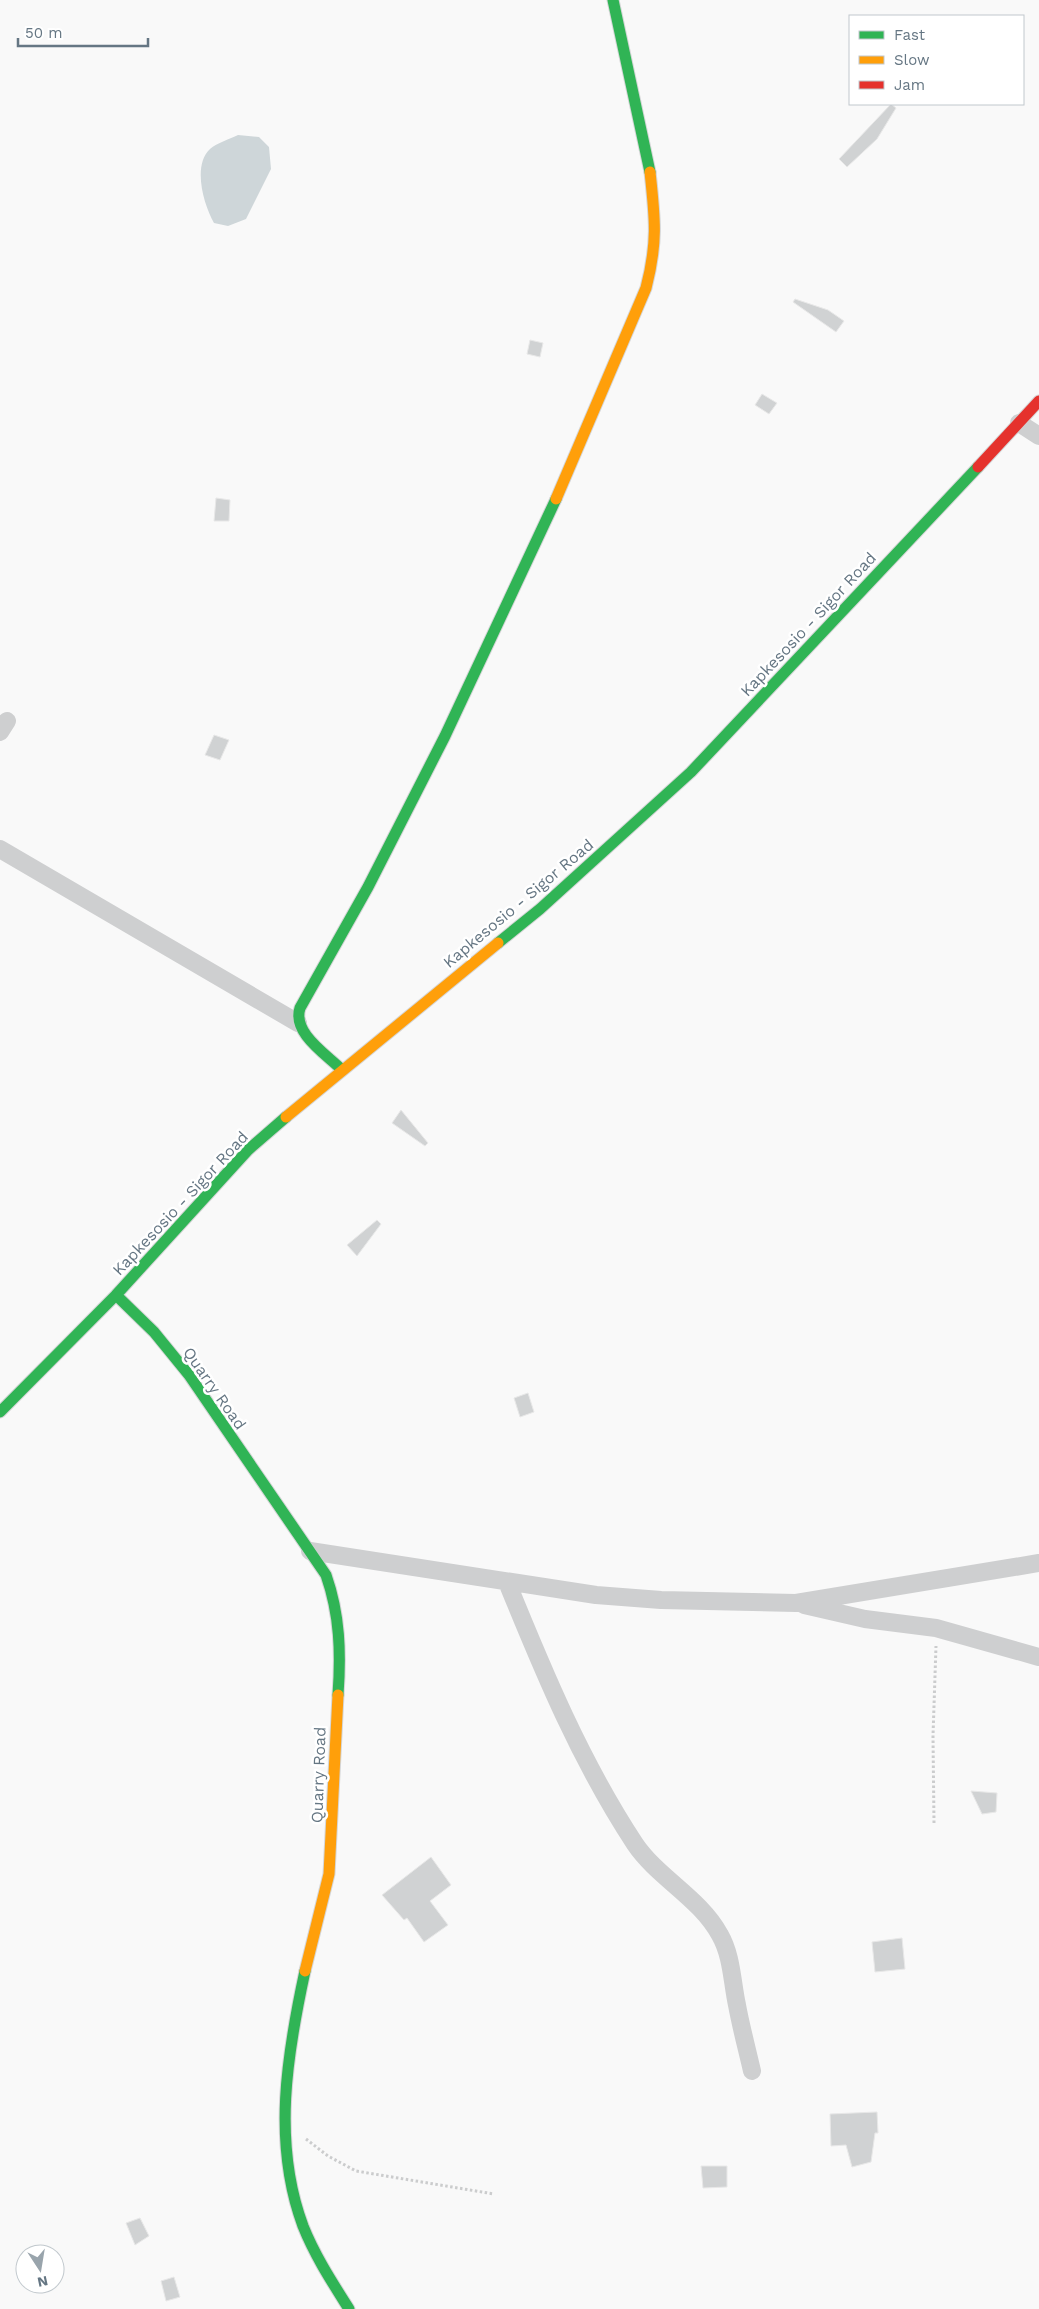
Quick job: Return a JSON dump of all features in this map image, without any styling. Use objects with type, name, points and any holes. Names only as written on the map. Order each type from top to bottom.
[{"type":"street","points":[[342,1070],[307,1038],[298,1023],[297,1017],[307,994],[368,887],[445,736],[562,487],[646,288],[654,258],[656,232],[650,172],[613,0]]},
{"type":"street","name":"Kapkesosio - Sigor Road","points":[[0,1412],[116,1295],[248,1150],[342,1070],[540,909],[691,772],[1039,401]]},
{"type":"street","points":[[1019,423],[1039,436]]},
{"type":"street","points":[[0,849],[298,1023]]},
{"type":"street","name":"Quarry Road","points":[[116,1295],[154,1332],[189,1375],[310,1551],[332,1588],[338,1617],[342,1654],[336,1728],[334,1808],[325,1894],[306,1964],[288,2050],[284,2146],[300,2221],[317,2260],[349,2309]]},
{"type":"street","points":[[310,1551],[507,1582],[624,1597],[796,1603],[866,1619],[936,1628],[1039,1657]]},
{"type":"street","points":[[796,1603],[1039,1563]]},
{"type":"street","points":[[507,1582],[563,1717],[589,1768],[637,1846],[696,1903],[721,1936],[728,1954],[737,2007],[752,2071]]},
{"type":"path","points":[[934,1823],[933,1736],[936,1628]]},
{"type":"path","points":[[284,2114],[307,2140],[328,2156],[356,2171],[494,2194]]},
{"type":"shaded area","points":[[238,135],[259,137],[269,147],[271,169],[246,219],[228,226],[214,223],[210,215],[202,186],[202,165],[210,149]]},
{"type":"building","points":[[890,105],[896,108],[877,139],[847,167],[839,159]]},
{"type":"building","points":[[795,299],[828,310],[844,321],[836,332],[793,302]]},
{"type":"building","points":[[530,340],[543,343],[540,357],[527,354]]},
{"type":"building","points":[[762,394],[777,403],[769,414],[755,405]]},
{"type":"building","points":[[216,498],[230,500],[229,521],[214,521]]},
{"type":"building","points":[[214,735],[229,740],[220,760],[205,755]]},
{"type":"building","points":[[401,1110],[428,1143],[425,1146],[392,1123]]},
{"type":"building","points":[[377,1220],[381,1224],[357,1256],[347,1245]]},
{"type":"building","points":[[528,1393],[534,1412],[520,1417],[514,1398]]},
{"type":"building","points":[[971,1791],[997,1793],[996,1812],[982,1814]]},
{"type":"building","points":[[431,1857],[451,1885],[430,1901],[448,1925],[424,1942],[407,1918],[404,1920],[382,1895]]},
{"type":"building","points":[[902,1938],[905,1969],[875,1972],[872,1942]]},
{"type":"building","points":[[877,2112],[878,2133],[875,2133],[871,2162],[852,2167],[846,2145],[831,2146],[830,2114]]},
{"type":"building","points":[[701,2166],[727,2166],[727,2187],[703,2188]]},
{"type":"building","points":[[140,2218],[149,2236],[135,2245],[126,2223]]},
{"type":"building","points":[[174,2277],[180,2297],[166,2301],[161,2281]]},
{"type":"traffic: fast","points":[[613,0],[650,172]]},
{"type":"traffic: fast","points":[[498,943],[540,909],[691,772],[978,467]]},
{"type":"traffic: fast","points":[[342,1070],[306,1034],[301,1026],[300,1008],[368,887],[445,736],[556,499]]},
{"type":"traffic: fast","points":[[0,1412],[116,1295],[248,1150],[286,1117]]},
{"type":"traffic: fast","points":[[116,1295],[154,1332],[189,1375],[326,1575],[337,1619],[338,1695]]},
{"type":"traffic: fast","points":[[305,1971],[288,2066],[285,2131],[288,2163],[293,2195],[303,2226],[318,2258],[349,2309]]},
{"type":"traffic: slow","points":[[556,499],[646,288],[654,243],[650,172]]},
{"type":"traffic: slow","points":[[286,1117],[498,943]]},
{"type":"traffic: slow","points":[[305,1971],[329,1874],[338,1695]]},
{"type":"traffic: jam","points":[[978,467],[1039,401]]}]
